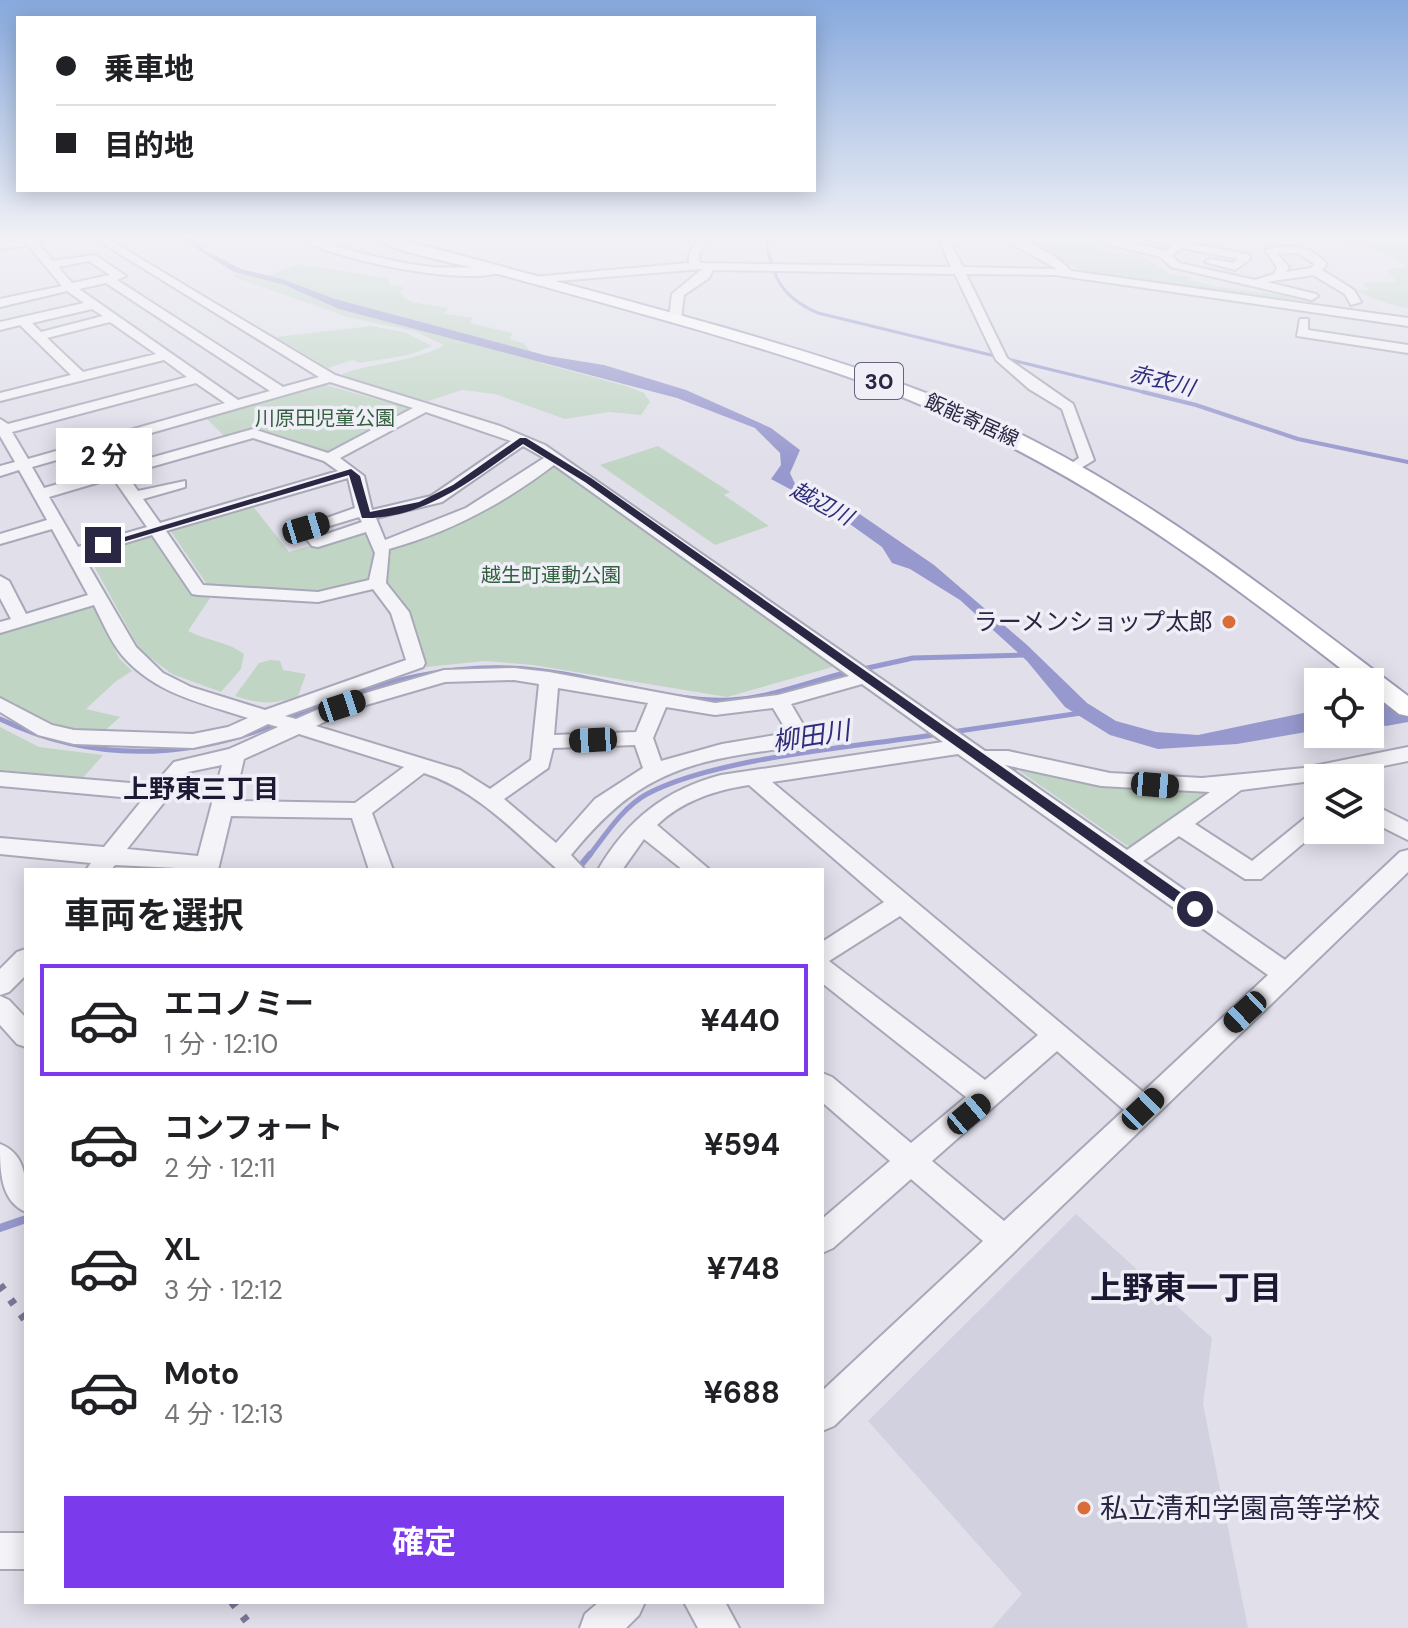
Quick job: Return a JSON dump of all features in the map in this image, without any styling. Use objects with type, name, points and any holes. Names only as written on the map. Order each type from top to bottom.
[{"type":"main road","name":"飯能寄居線","points":[[657,314],[798,353],[888,384],[982,423],[1071,469],[1180,537],[1408,708]]},
{"type":"street","points":[[0,326],[54,314]]},
{"type":"street","points":[[105,314],[150,339],[165,356],[236,405]]},
{"type":"street","points":[[164,314],[281,392]]},
{"type":"street","points":[[222,314],[330,378],[523,440],[555,457],[1286,974]]},
{"type":"street","points":[[675,319],[677,314]]},
{"type":"street","points":[[980,314],[1002,360],[1068,407],[1087,453],[1087,460],[1071,469]]},
{"type":"street","points":[[1352,314],[1408,322]]},
{"type":"street","points":[[213,321],[227,317]]},
{"type":"street","points":[[38,336],[110,318]]},
{"type":"street","points":[[23,321],[80,377]]},
{"type":"street","points":[[1298,322],[1301,333],[1396,344],[1408,335]]},
{"type":"street","points":[[171,333],[199,325]]},
{"type":"street","points":[[1396,344],[1398,358],[1408,363]]},
{"type":"street","points":[[0,397],[165,356]]},
{"type":"street","points":[[198,378],[1,428],[128,650],[156,677],[184,691],[452,775],[490,799],[566,863],[603,803],[654,771],[700,755],[801,738],[779,701]]},
{"type":"street","points":[[0,471],[330,378]]},
{"type":"street","points":[[329,458],[426,407]]},
{"type":"street","points":[[41,494],[253,433],[329,458],[356,476],[367,517],[383,553],[377,583],[400,612],[416,663],[285,721],[235,755],[181,767],[103,863]]},
{"type":"street","points":[[367,517],[436,499],[523,440]]},
{"type":"street","points":[[380,546],[432,532],[458,519],[522,482],[555,457]]},
{"type":"street","points":[[117,472],[198,590],[318,597],[377,583]]},
{"type":"street","points":[[75,553],[351,472]]},
{"type":"street","points":[[135,496],[180,484]]},
{"type":"street","points":[[0,539],[57,522]]},
{"type":"street","points":[[1,583],[21,621]]},
{"type":"street","points":[[0,628],[100,597]]},
{"type":"street","points":[[0,704],[45,730],[74,737],[141,742],[213,738],[342,706],[444,676],[484,672],[549,678],[659,701],[736,709],[779,701],[866,676]]},
{"type":"street","points":[[490,799],[541,763],[549,678]]},
{"type":"street","points":[[654,771],[643,738],[659,701]]},
{"type":"street","points":[[544,742],[643,738]]},
{"type":"street","points":[[611,868],[642,825],[662,806],[721,782],[967,749],[1009,756],[1088,778],[1179,787],[1232,787],[1304,781]]},
{"type":"street","points":[[1371,764],[1408,754]]},
{"type":"street","points":[[4,851],[103,863],[206,868],[235,755]]},
{"type":"street","points":[[222,808],[360,811],[422,764]]},
{"type":"street","points":[[753,777],[1143,1109]]},
{"type":"street","points":[[0,779],[158,793]]},
{"type":"street","points":[[1127,861],[1232,787]]},
{"type":"street","points":[[360,811],[380,868]]},
{"type":"street","points":[[1384,819],[1408,832]]},
{"type":"street","points":[[642,825],[696,868]]},
{"type":"street","points":[[1179,825],[1253,873],[1304,831]]},
{"type":"street","points":[[824,1412],[1408,858]]},
{"type":"street","points":[[824,953],[900,904]]},
{"type":"street","points":[[0,985],[24,961]]},
{"type":"street","points":[[824,971],[988,1098]]},
{"type":"street","points":[[0,1007],[24,1034]]},
{"type":"street","points":[[824,1236],[988,1098],[1056,1036]]},
{"type":"street","points":[[824,1087],[1004,1240]]},
{"type":"street","points":[[0,1157],[24,1195]]},
{"type":"street","points":[[0,1551],[24,1551]]},
{"type":"street","points":[[599,1628],[624,1604]]},
{"type":"street","points":[[704,1604],[720,1628]]},
{"type":"shaded area","name":"私立清和学園高等学校","points":[[1076,1214],[1212,1338],[1203,1404],[1248,1628],[992,1628],[1022,1594],[868,1421]]},
{"type":"green space","points":[[338,314],[444,314],[473,318],[470,323],[512,333],[510,339],[523,343],[541,363],[626,386],[644,393],[650,402],[641,415],[609,412],[565,419],[495,394],[462,390],[428,401],[351,381],[342,374],[420,355],[444,345],[414,331]]},
{"type":"green space","points":[[371,326],[404,332],[432,346],[409,355],[359,363],[353,360],[328,368],[276,337]]},
{"type":"green space","name":"川原田児童公園","points":[[322,384],[412,409],[326,453],[254,430],[225,437],[205,417]]},
{"type":"green space","points":[[658,446],[730,492],[724,495],[769,526],[715,545],[600,465]]},
{"type":"green space","name":"越生町運動公園","points":[[552,464],[836,666],[727,697],[533,665],[485,661],[426,667],[383,581],[391,556],[386,550],[432,535],[469,518]]},
{"type":"green space","points":[[252,505],[289,552],[363,530],[377,556],[369,582],[322,594],[208,586],[170,530]]},
{"type":"green space","points":[[158,539],[193,594],[210,598],[188,631],[231,646],[244,654],[241,669],[221,692],[172,674],[140,650],[88,555],[131,540]]},
{"type":"green space","points":[[85,604],[95,606],[119,658],[132,671],[86,709],[120,717],[101,734],[54,724],[0,696],[0,631]]},
{"type":"green space","points":[[280,661],[283,670],[306,674],[298,696],[266,702],[235,696],[259,663]]},
{"type":"green space","points":[[0,727],[39,747],[103,755],[82,779],[0,773]]},
{"type":"green space","points":[[1014,767],[1123,788],[1202,791],[1208,795],[1134,847],[1126,845]]},
{"type":"water","name":"越辺川","points":[[358,314],[391,314],[548,356],[604,365],[686,390],[771,428],[800,450],[790,473],[795,484],[848,506],[934,565],[1026,644],[1087,703],[1116,721],[1156,732],[1198,735],[1304,713],[1304,732],[1237,744],[1158,749],[1110,735],[1065,707],[1027,661],[960,600],[910,569],[892,563],[882,547],[833,512],[771,479],[781,465],[780,453],[755,428],[677,398]]},
{"type":"water","points":[[1408,702],[1408,722],[1384,726],[1384,703]]},
{"type":"waterway","name":"赤衣川","points":[[822,314],[1151,394]]},
{"type":"waterway","name":"赤衣川","points":[[1143,392],[1196,405],[1298,439],[1408,462]]},
{"type":"waterway","points":[[863,669],[913,658],[1023,655]]},
{"type":"waterway","points":[[286,720],[384,684],[452,670],[487,668],[557,673],[665,695],[709,700],[746,699],[849,672]]},
{"type":"waterway","name":"柳田川","points":[[952,732],[1081,713]]},
{"type":"waterway","points":[[0,719],[68,743],[137,751],[172,750],[207,744],[276,724]]},
{"type":"waterway","points":[[589,856],[615,822],[638,799],[676,781],[749,762],[939,734]]},
{"type":"waterway","name":"柳田川","points":[[579,868],[590,854]]},
{"type":"waterway","name":"柳田川","points":[[0,1228],[24,1220]]},
{"type":"railway","points":[[0,1285],[24,1318]]},
{"type":"railway","points":[[234,1604],[252,1628]]},
{"type":"place","name":"ラーメンショップ太郎","points":[[1229,622]]},
{"type":"place","name":"私立清和学園高等学校","points":[[1084,1508]]},
{"type":"district","name":"上野東三丁目","points":[[201,789]]},
{"type":"district","name":"上野東一丁目","points":[[1186,1288]]},
{"type":"route","points":[[103,545],[351,472],[356,476],[358,496],[366,516],[422,504],[456,487],[523,440],[588,480],[1195,909]]}]
